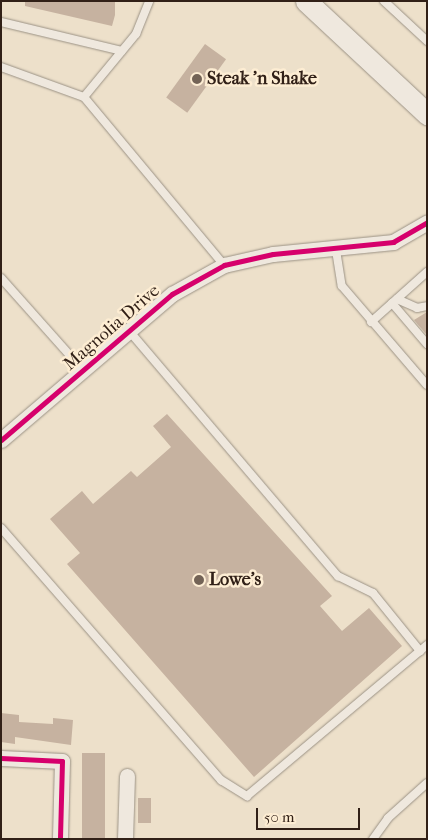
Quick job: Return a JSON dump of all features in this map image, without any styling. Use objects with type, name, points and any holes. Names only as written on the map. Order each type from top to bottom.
[{"type":"main road","points":[[306,1],[427,114]]},
{"type":"street","name":"Magnolia Drive","points":[[1,440],[130,332],[172,294],[224,265],[273,254],[336,250],[393,242],[427,222]]},
{"type":"street","points":[[1,758],[62,761],[60,839]]},
{"type":"street","points":[[125,839],[127,776]]},
{"type":"lane","points":[[84,97],[136,34],[149,1]]},
{"type":"lane","points":[[384,1],[427,41]]},
{"type":"lane","points":[[1,22],[122,52]]},
{"type":"lane","points":[[1,67],[84,97],[224,265]]},
{"type":"lane","points":[[336,250],[342,286],[427,385]]},
{"type":"lane","points":[[371,322],[427,272]]},
{"type":"lane","points":[[1,278],[84,371]]},
{"type":"lane","points":[[394,301],[417,308],[427,306]]},
{"type":"lane","points":[[394,301],[427,344]]},
{"type":"lane","points":[[130,332],[338,576],[373,593],[420,651]]},
{"type":"lane","points":[[1,528],[221,780],[247,796],[427,645]]},
{"type":"lane","points":[[373,839],[388,818],[427,783]]},
{"type":"building","points":[[25,1],[115,1],[115,15],[112,26],[25,6]]},
{"type":"building","name":"Steak 'n Shake","points":[[205,44],[226,59],[187,113],[166,97]]},
{"type":"building","points":[[427,312],[427,335],[414,320]]},
{"type":"building","name":"Lowe's","points":[[167,414],[332,596],[320,606],[342,631],[369,608],[402,646],[254,777],[67,564],[80,553],[50,519],[82,491],[93,504],[131,471],[137,477],[171,447],[153,426]]},
{"type":"building","points":[[1,713],[19,715],[19,722],[53,724],[53,718],[73,720],[71,745],[15,737],[15,744],[1,742]]},
{"type":"building","points":[[82,753],[105,753],[105,839],[82,839]]},
{"type":"building","points":[[138,798],[151,798],[151,823],[138,823]]},
{"type":"cycle path","points":[[1,440],[172,294],[224,265],[273,254],[393,242],[427,222]]},
{"type":"cycle path","points":[[1,758],[62,761],[60,839]]},
{"type":"place","name":"Steak 'n Shake","points":[[197,79]]},
{"type":"place","name":"Lowe's","points":[[199,580]]}]
